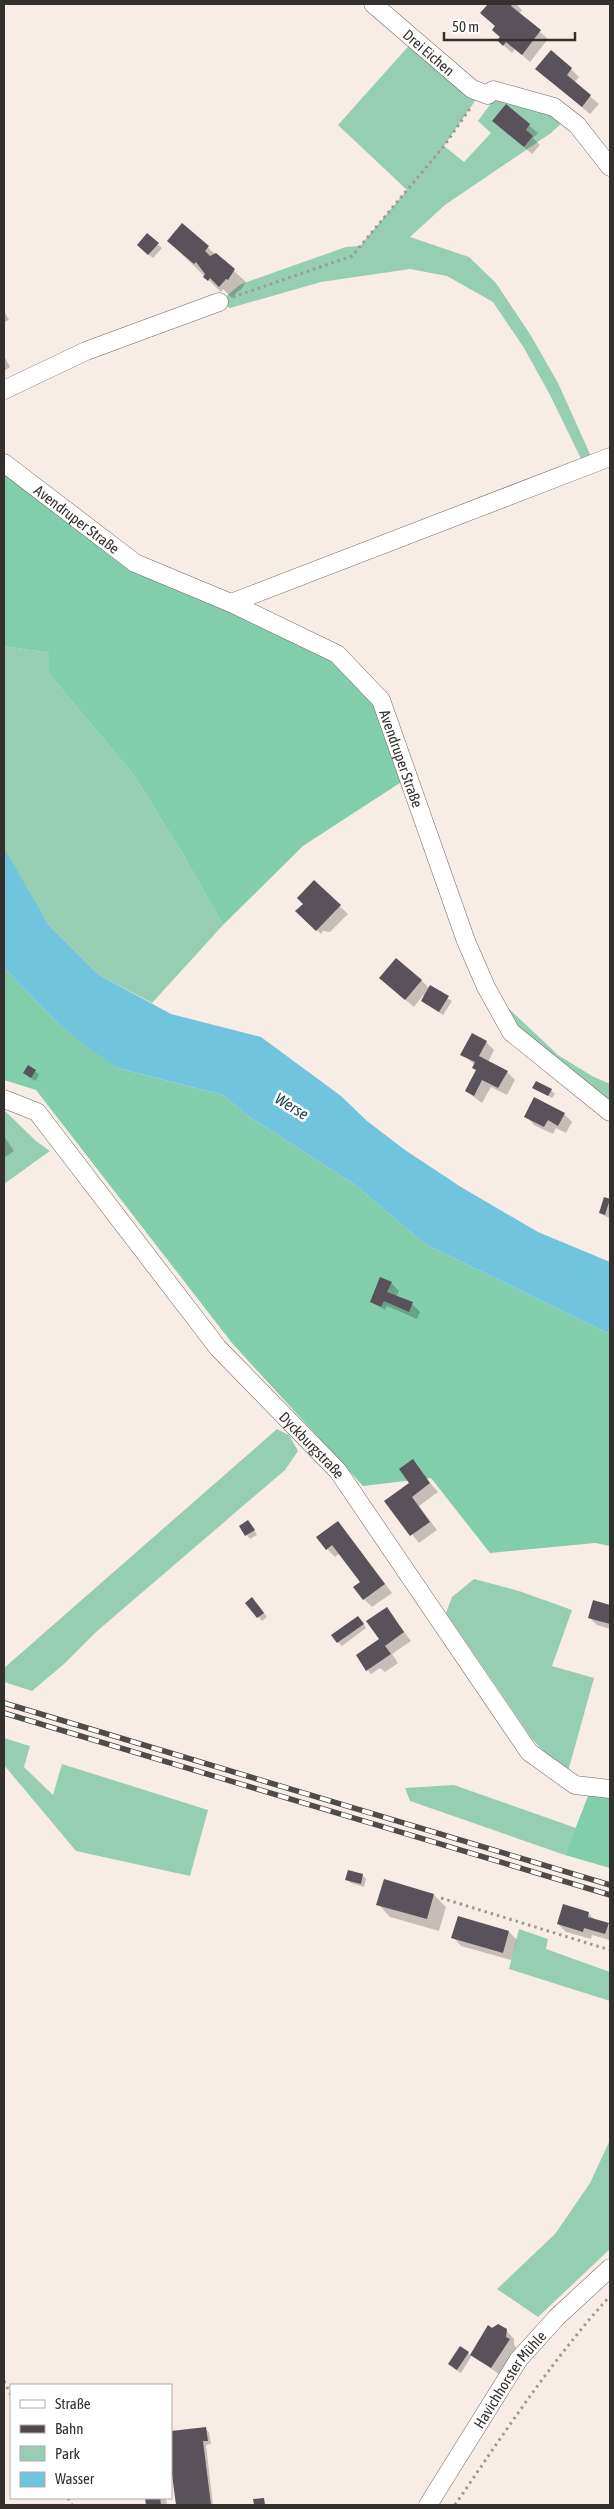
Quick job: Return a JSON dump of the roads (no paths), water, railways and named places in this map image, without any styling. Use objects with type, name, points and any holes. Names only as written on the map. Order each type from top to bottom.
[{"type":"street","name":"Drei Eichen","points":[[373,4],[472,89],[488,95],[493,90],[554,107],[578,125],[610,167]]},
{"type":"street","points":[[4,390],[86,351],[218,302]]},
{"type":"street","points":[[231,603],[610,456]]},
{"type":"street","name":"Avendruper Straße","points":[[4,463],[135,563],[231,603],[337,654],[381,700],[466,941],[486,987],[511,1032],[610,1112]]},
{"type":"street","name":"Dyckburgstraße","points":[[4,1099],[37,1112],[218,1348],[338,1471],[529,1752],[575,1785],[610,1789]]},
{"type":"street","name":"Havichhorster Mühle","points":[[428,2505],[519,2359],[557,2317],[610,2268]]},
{"type":"water","name":"Werse","points":[[4,848],[48,924],[99,975],[171,1014],[261,1037],[341,1096],[367,1121],[405,1150],[461,1187],[538,1232],[610,1262],[610,1334],[425,1244],[354,1184],[248,1116],[223,1095],[118,1068],[87,1047],[58,1023],[4,968]]},
{"type":"railway","points":[[4,1703],[610,1885]]},
{"type":"railway","points":[[4,1713],[610,1895]]}]
